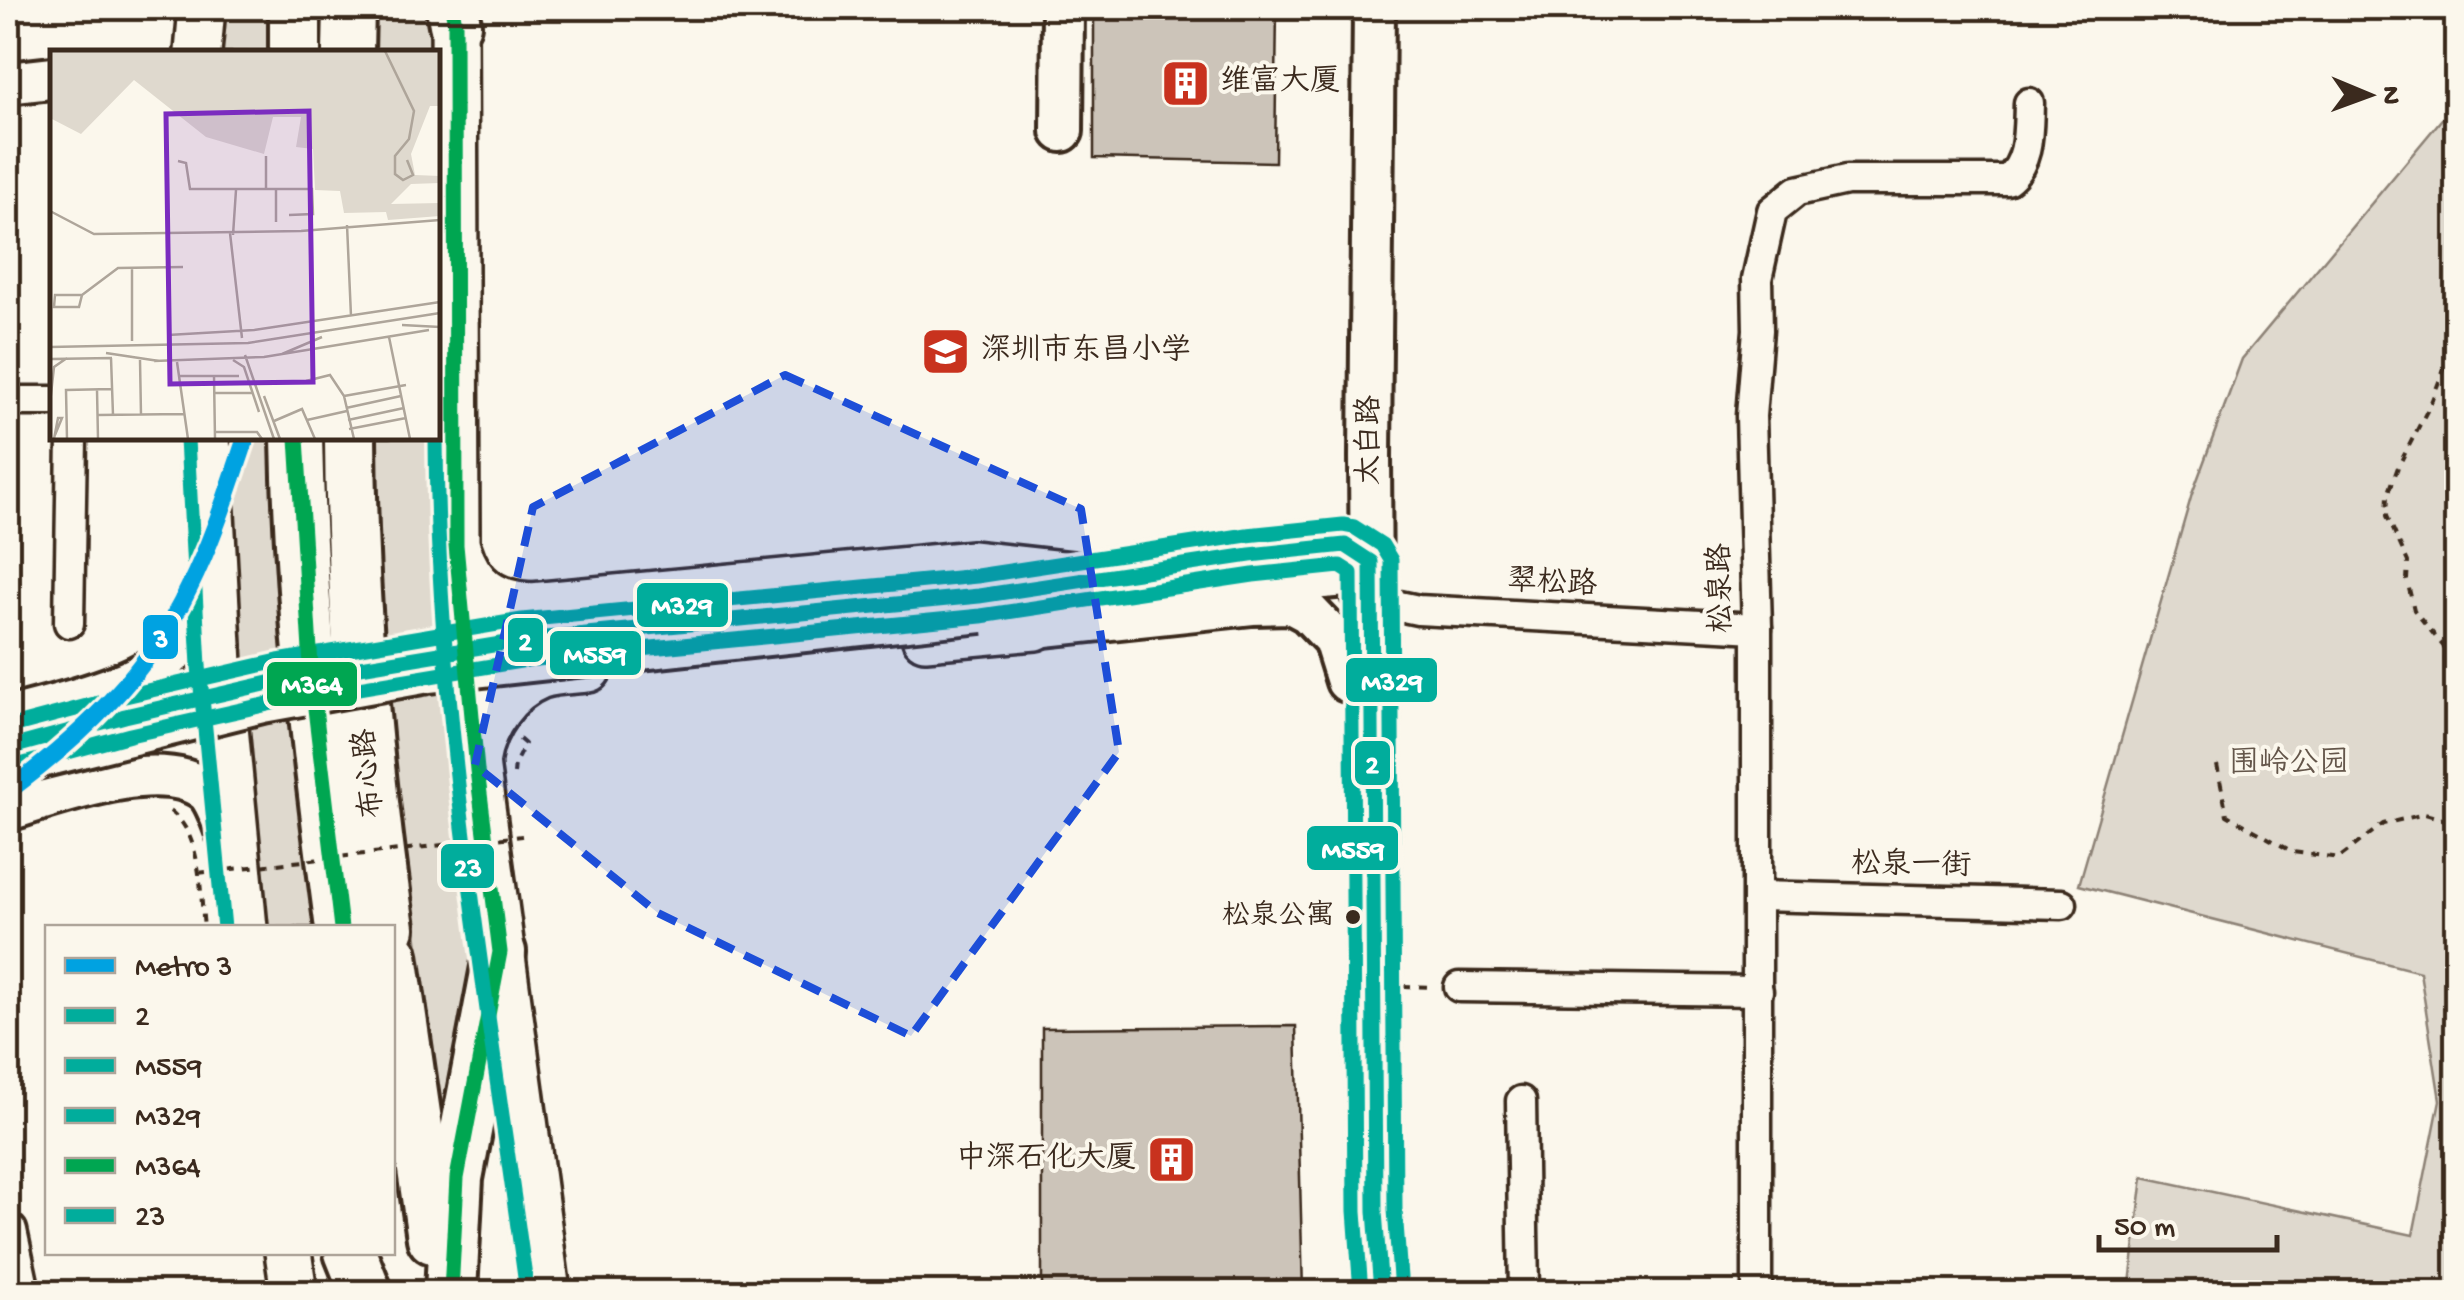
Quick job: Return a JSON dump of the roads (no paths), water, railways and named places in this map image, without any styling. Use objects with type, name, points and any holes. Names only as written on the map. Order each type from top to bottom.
[{"type":"highway","points":[[295,8],[295,50]]},
{"type":"highway","points":[[348,50],[349,8]]},
{"type":"highway","name":"布心路","points":[[297,440],[309,678],[341,925]]},
{"type":"highway","name":"布心路","points":[[350,440],[350,506],[363,695],[388,925]]},
{"type":"highway","points":[[451,1292],[457,1178],[500,952]]},
{"type":"highway","points":[[395,976],[440,1292]]},
{"type":"highway","points":[[351,1255],[366,1292]]},
{"type":"highway","points":[[385,1255],[390,1292]]},
{"type":"main road","points":[[198,50],[202,8]]},
{"type":"main road","points":[[1062,130],[1064,8]]},
{"type":"main road","name":"太白路","points":[[1346,8],[1356,575],[1374,986],[1374,1210],[1380,1292]]},
{"type":"main road","name":"太白路","points":[[1357,1292],[1347,682],[1356,575],[1374,8]]},
{"type":"main road","points":[[454,13],[456,545],[476,770],[547,1292]]},
{"type":"main road","points":[[8,83],[50,78]]},
{"type":"main road","points":[[207,440],[213,576],[214,867]]},
{"type":"main road","points":[[456,545],[463,566],[480,590],[499,600],[532,606],[973,564],[1090,577],[1356,575]]},
{"type":"main road","points":[[8,748],[282,680],[524,640],[1356,575]]},
{"type":"main road","points":[[8,718],[97,693],[157,666],[178,646],[213,576]]},
{"type":"main road","points":[[8,764],[262,702],[428,672],[981,604],[1090,577]]},
{"type":"main road","points":[[532,606],[512,620],[512,651],[526,669],[554,672],[1276,601],[1308,612],[1334,639],[1347,682]]},
{"type":"main road","points":[[981,604],[1035,627]]},
{"type":"main road","points":[[476,770],[480,743],[500,708],[531,681],[554,672]]},
{"type":"main road","points":[[84,787],[136,757],[152,736],[148,716],[138,700],[120,692],[97,693]]},
{"type":"main road","points":[[8,810],[84,787],[133,779],[182,779],[208,792],[214,867],[243,925]]},
{"type":"main road","points":[[288,1255],[294,1292]]},
{"type":"street","name":"松泉路","points":[[1757,1292],[1757,628],[1752,416],[1757,279],[1772,211],[1798,191],[1847,180],[2007,180],[2019,171],[2028,137],[2029,103]]},
{"type":"street","points":[[8,401],[50,401]]},
{"type":"street","points":[[68,623],[72,440]]},
{"type":"street","name":"翠松路","points":[[1356,575],[1418,610],[1757,628]]},
{"type":"street","name":"松泉一街","points":[[1758,896],[2062,904]]},
{"type":"street","points":[[1458,987],[1758,991]]},
{"type":"street","points":[[1521,1101],[1524,1292]]},
{"type":"street","points":[[12,1230],[24,1292]]},
{"type":"metro line","name":"3","points":[[8,791],[62,748],[111,700],[134,675],[173,619],[198,570],[245,440]]},
{"type":"place","name":"维富大厦","points":[[1185,83]]},
{"type":"place","name":"深圳市东昌小学","points":[[946,352]]},
{"type":"place","name":"松泉公寓","points":[[1353,917]]},
{"type":"place","name":"中深石化大厦","points":[[1171,1160]]},
{"type":"park label","name":"围岭公园","points":[[2289,765]]}]
